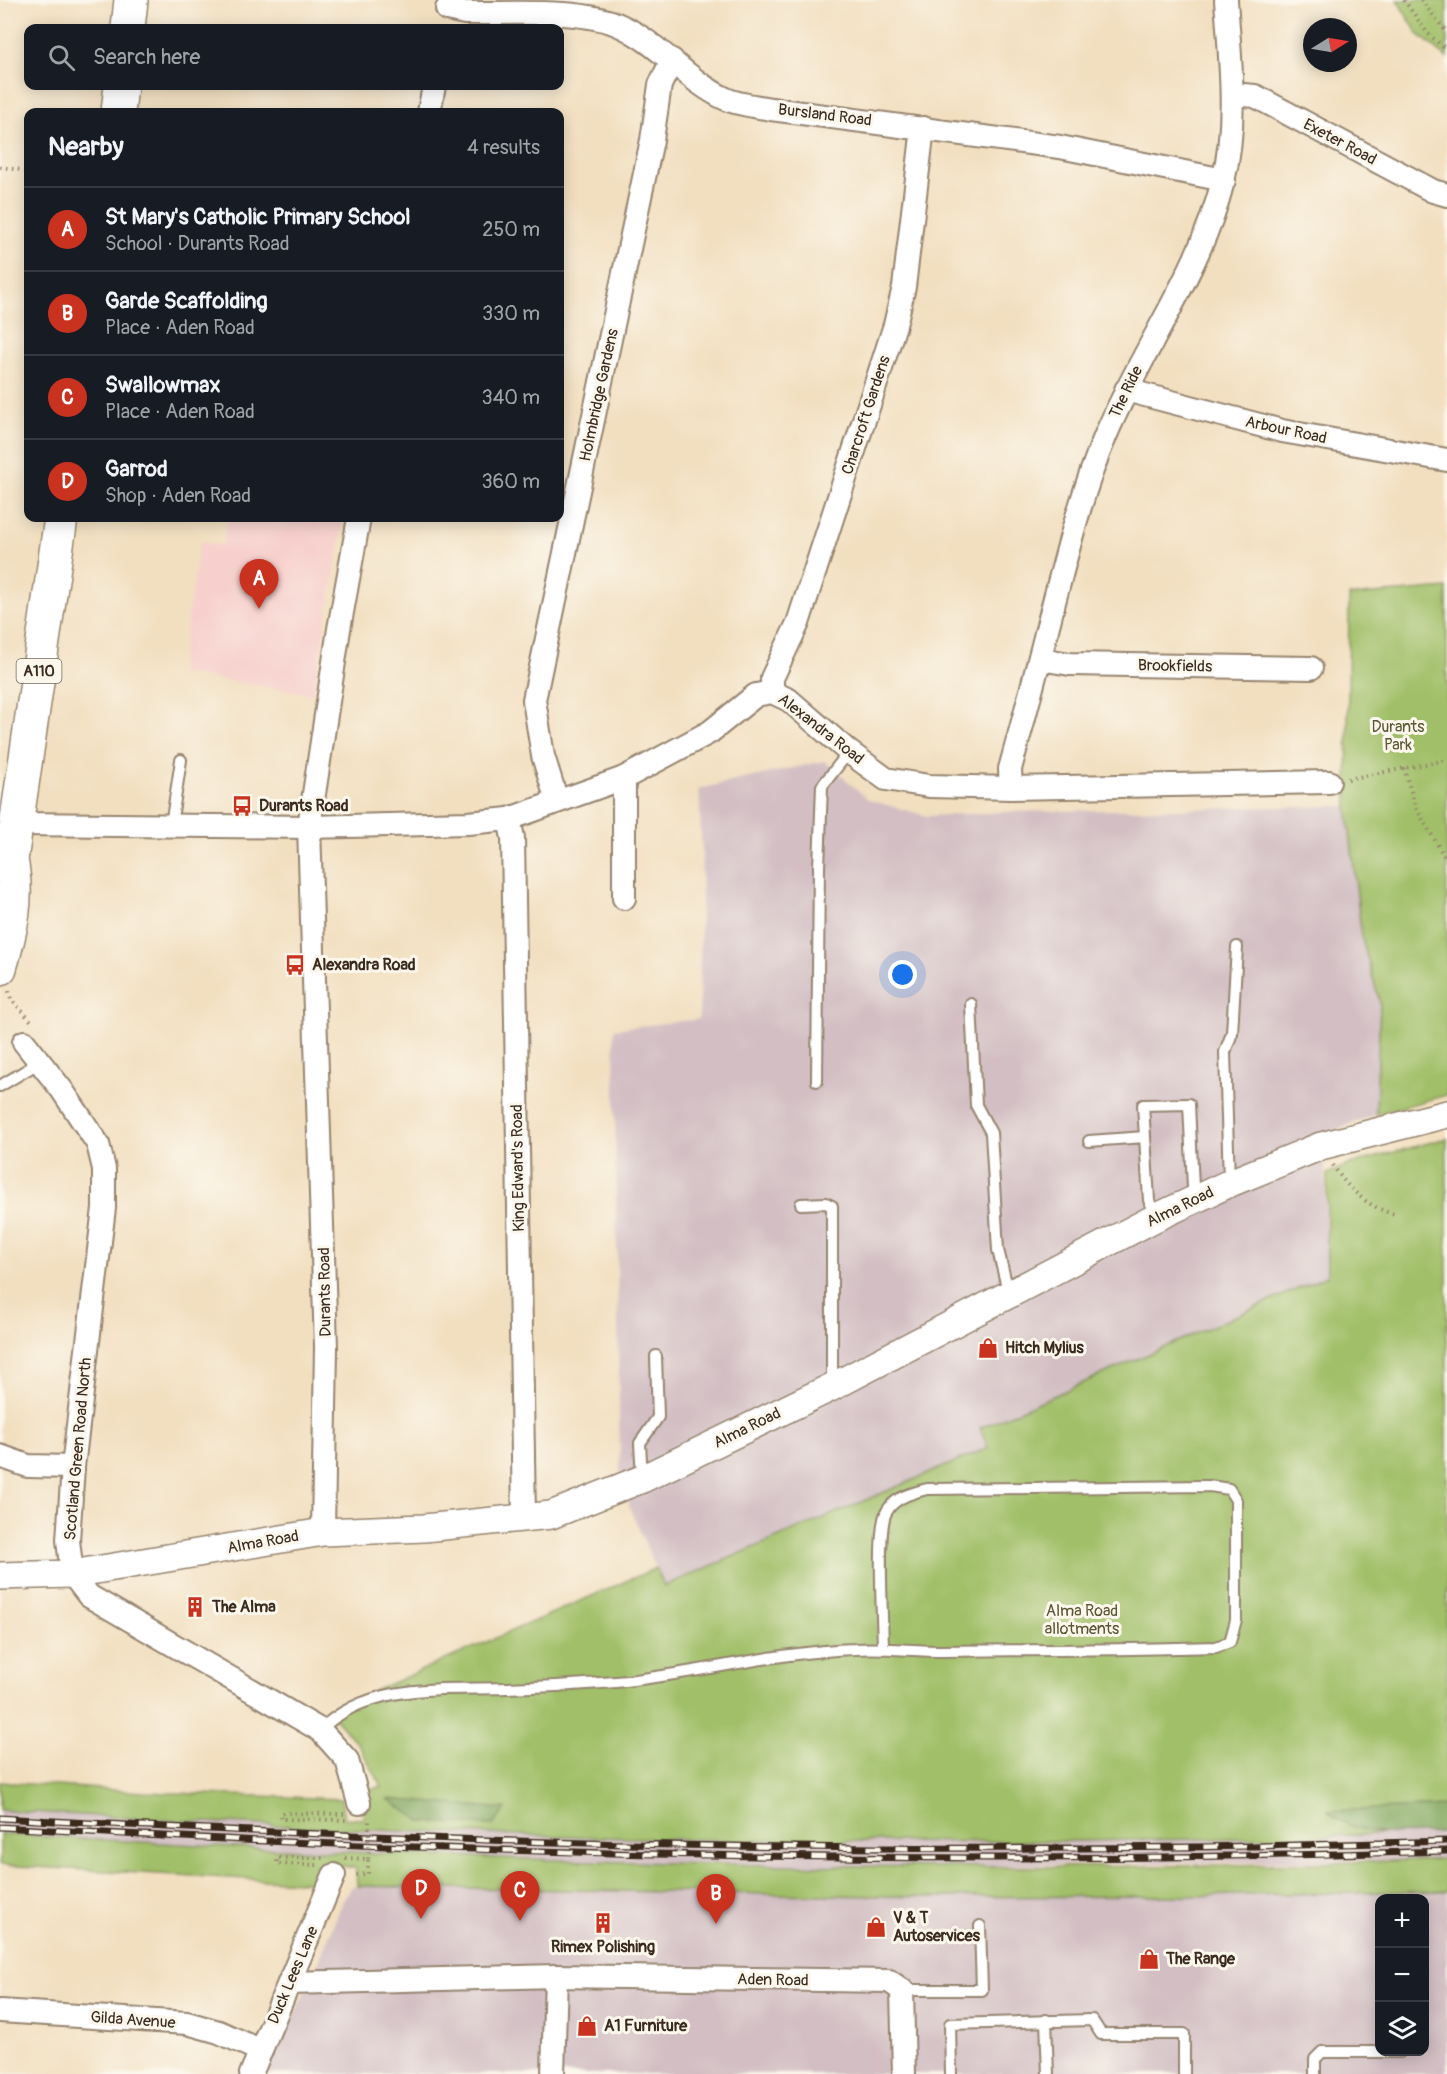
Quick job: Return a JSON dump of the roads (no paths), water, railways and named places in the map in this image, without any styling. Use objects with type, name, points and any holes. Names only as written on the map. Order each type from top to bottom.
[{"type":"main road","points":[[128,24],[131,0]]},
{"type":"main road","points":[[118,108],[121,90]]},
{"type":"main road","name":"A110","points":[[4,963],[16,887],[5,871],[18,824],[60,522]]},
{"type":"street","name":"The Ride","points":[[1011,788],[1010,769],[1084,495],[1105,437],[1126,390],[1187,275],[1208,228],[1224,180],[1232,120],[1227,0]]},
{"type":"street","name":"Bursland Road","points":[[447,13],[589,16],[620,25],[672,60],[708,89],[729,100],[771,109],[1060,147],[1224,180]]},
{"type":"street","name":"Holmbridge Gardens","points":[[557,801],[543,756],[534,699],[652,140],[660,85],[672,60]]},
{"type":"street","points":[[430,108],[433,90]]},
{"type":"street","name":"Exeter Road","points":[[1232,94],[1256,96],[1341,144],[1433,191],[1447,195]]},
{"type":"street","name":"Charcroft Gardens","points":[[772,692],[772,678],[798,623],[895,325],[904,287],[923,128]]},
{"type":"street","name":"Arbour Road","points":[[1126,390],[1282,431],[1447,459]]},
{"type":"street","name":"Durants Road","points":[[323,1532],[326,1347],[309,828],[339,629],[358,522]]},
{"type":"street","name":"Brookfields","points":[[1040,658],[1070,664],[1311,668]]},
{"type":"street","name":"Alexandra Road","points":[[18,824],[309,828],[468,823],[509,819],[624,778],[710,732],[756,695],[772,692],[789,700],[849,753],[886,779],[929,786],[1011,788],[1329,782]]},
{"type":"street","points":[[624,778],[624,898]]},
{"type":"street","name":"King Edward's Road","points":[[509,819],[513,838],[524,1517]]},
{"type":"street","name":"Scotland Green Road North","points":[[29,1032],[40,1062],[98,1144],[104,1169],[104,1208],[74,1467],[68,1540],[72,1574]]},
{"type":"street","name":"Alma Road","points":[[0,1576],[72,1574],[323,1532],[424,1528],[551,1515],[574,1508],[642,1479],[832,1387],[1155,1218],[1230,1183],[1321,1146],[1447,1114]]},
{"type":"street","points":[[0,1456],[28,1466],[74,1467]]},
{"type":"street","points":[[72,1574],[90,1596],[320,1730],[347,1760],[352,1808]]},
{"type":"street","name":"Duck Lees Lane","points":[[251,2074],[334,1875]]},
{"type":"street","points":[[553,2074],[556,1976]]},
{"type":"street","name":"Aden Road","points":[[290,1983],[556,1976],[889,1981],[902,1990]]},
{"type":"street","points":[[902,1990],[904,2074]]},
{"type":"street","name":"Gilda Avenue","points":[[0,2011],[187,2023],[219,2032],[261,2051]]},
{"type":"lane","points":[[817,1081],[822,786],[849,753]]},
{"type":"lane","points":[[171,825],[181,760]]},
{"type":"lane","points":[[1230,1183],[1225,1052],[1232,1033],[1237,947]]},
{"type":"lane","points":[[971,1004],[976,1105],[991,1133],[998,1250],[1009,1295]]},
{"type":"lane","points":[[0,1086],[40,1062]]},
{"type":"lane","points":[[1155,1218],[1149,1200],[1143,1105],[1189,1104],[1193,1186],[1198,1198]]},
{"type":"lane","points":[[1089,1141],[1145,1137]]},
{"type":"lane","points":[[801,1204],[826,1203],[832,1206],[832,1387]]},
{"type":"lane","points":[[642,1479],[640,1443],[658,1417],[656,1356]]},
{"type":"lane","points":[[320,1730],[333,1717],[357,1703],[419,1690],[615,1682],[693,1673],[793,1653],[883,1649],[1121,1650],[1216,1647],[1230,1642],[1236,1620],[1236,1500],[1229,1489],[1210,1486],[927,1489],[910,1494],[897,1500],[882,1519],[883,1649]]},
{"type":"lane","points":[[902,1990],[982,1990],[980,1926]]},
{"type":"lane","points":[[951,2074],[950,2024],[1046,2020],[1092,2020],[1101,2034],[1184,2034],[1184,2074]]},
{"type":"lane","points":[[1046,2020],[1048,2074]]},
{"type":"lane","points":[[1315,2074],[1315,2059],[1322,2052],[1375,2052]]},
{"type":"railway","points":[[0,1818],[362,1836],[723,1846],[1085,1848],[1447,1841]]},
{"type":"railway","points":[[0,1827],[362,1845],[723,1856],[1085,1858],[1447,1851]]},
{"type":"place","name":"St Mary's Catholic Primary School","points":[[259,609]]},
{"type":"place","name":"Durants Road","points":[[242,806]]},
{"type":"place","name":"Alexandra Road","points":[[295,965]]},
{"type":"place","name":"Hitch Mylius","points":[[988,1348]]},
{"type":"place","name":"The Alma","points":[[195,1607]]},
{"type":"place","name":"Garrod","points":[[421,1919]]},
{"type":"place","name":"Swallowmax","points":[[520,1921]]},
{"type":"place","name":"Rimex Polishing","points":[[603,1923]]},
{"type":"place","name":"Garde Scaffolding","points":[[716,1924]]},
{"type":"place","name":"V & T Autoservices","points":[[876,1927]]},
{"type":"place","name":"The Range","points":[[1149,1959]]},
{"type":"place","name":"A1 Furniture","points":[[587,2026]]},
{"type":"park label","name":"Durants Park","points":[[1398,736]]},
{"type":"park label","name":"Alma Road allotments","points":[[1082,1620]]}]
